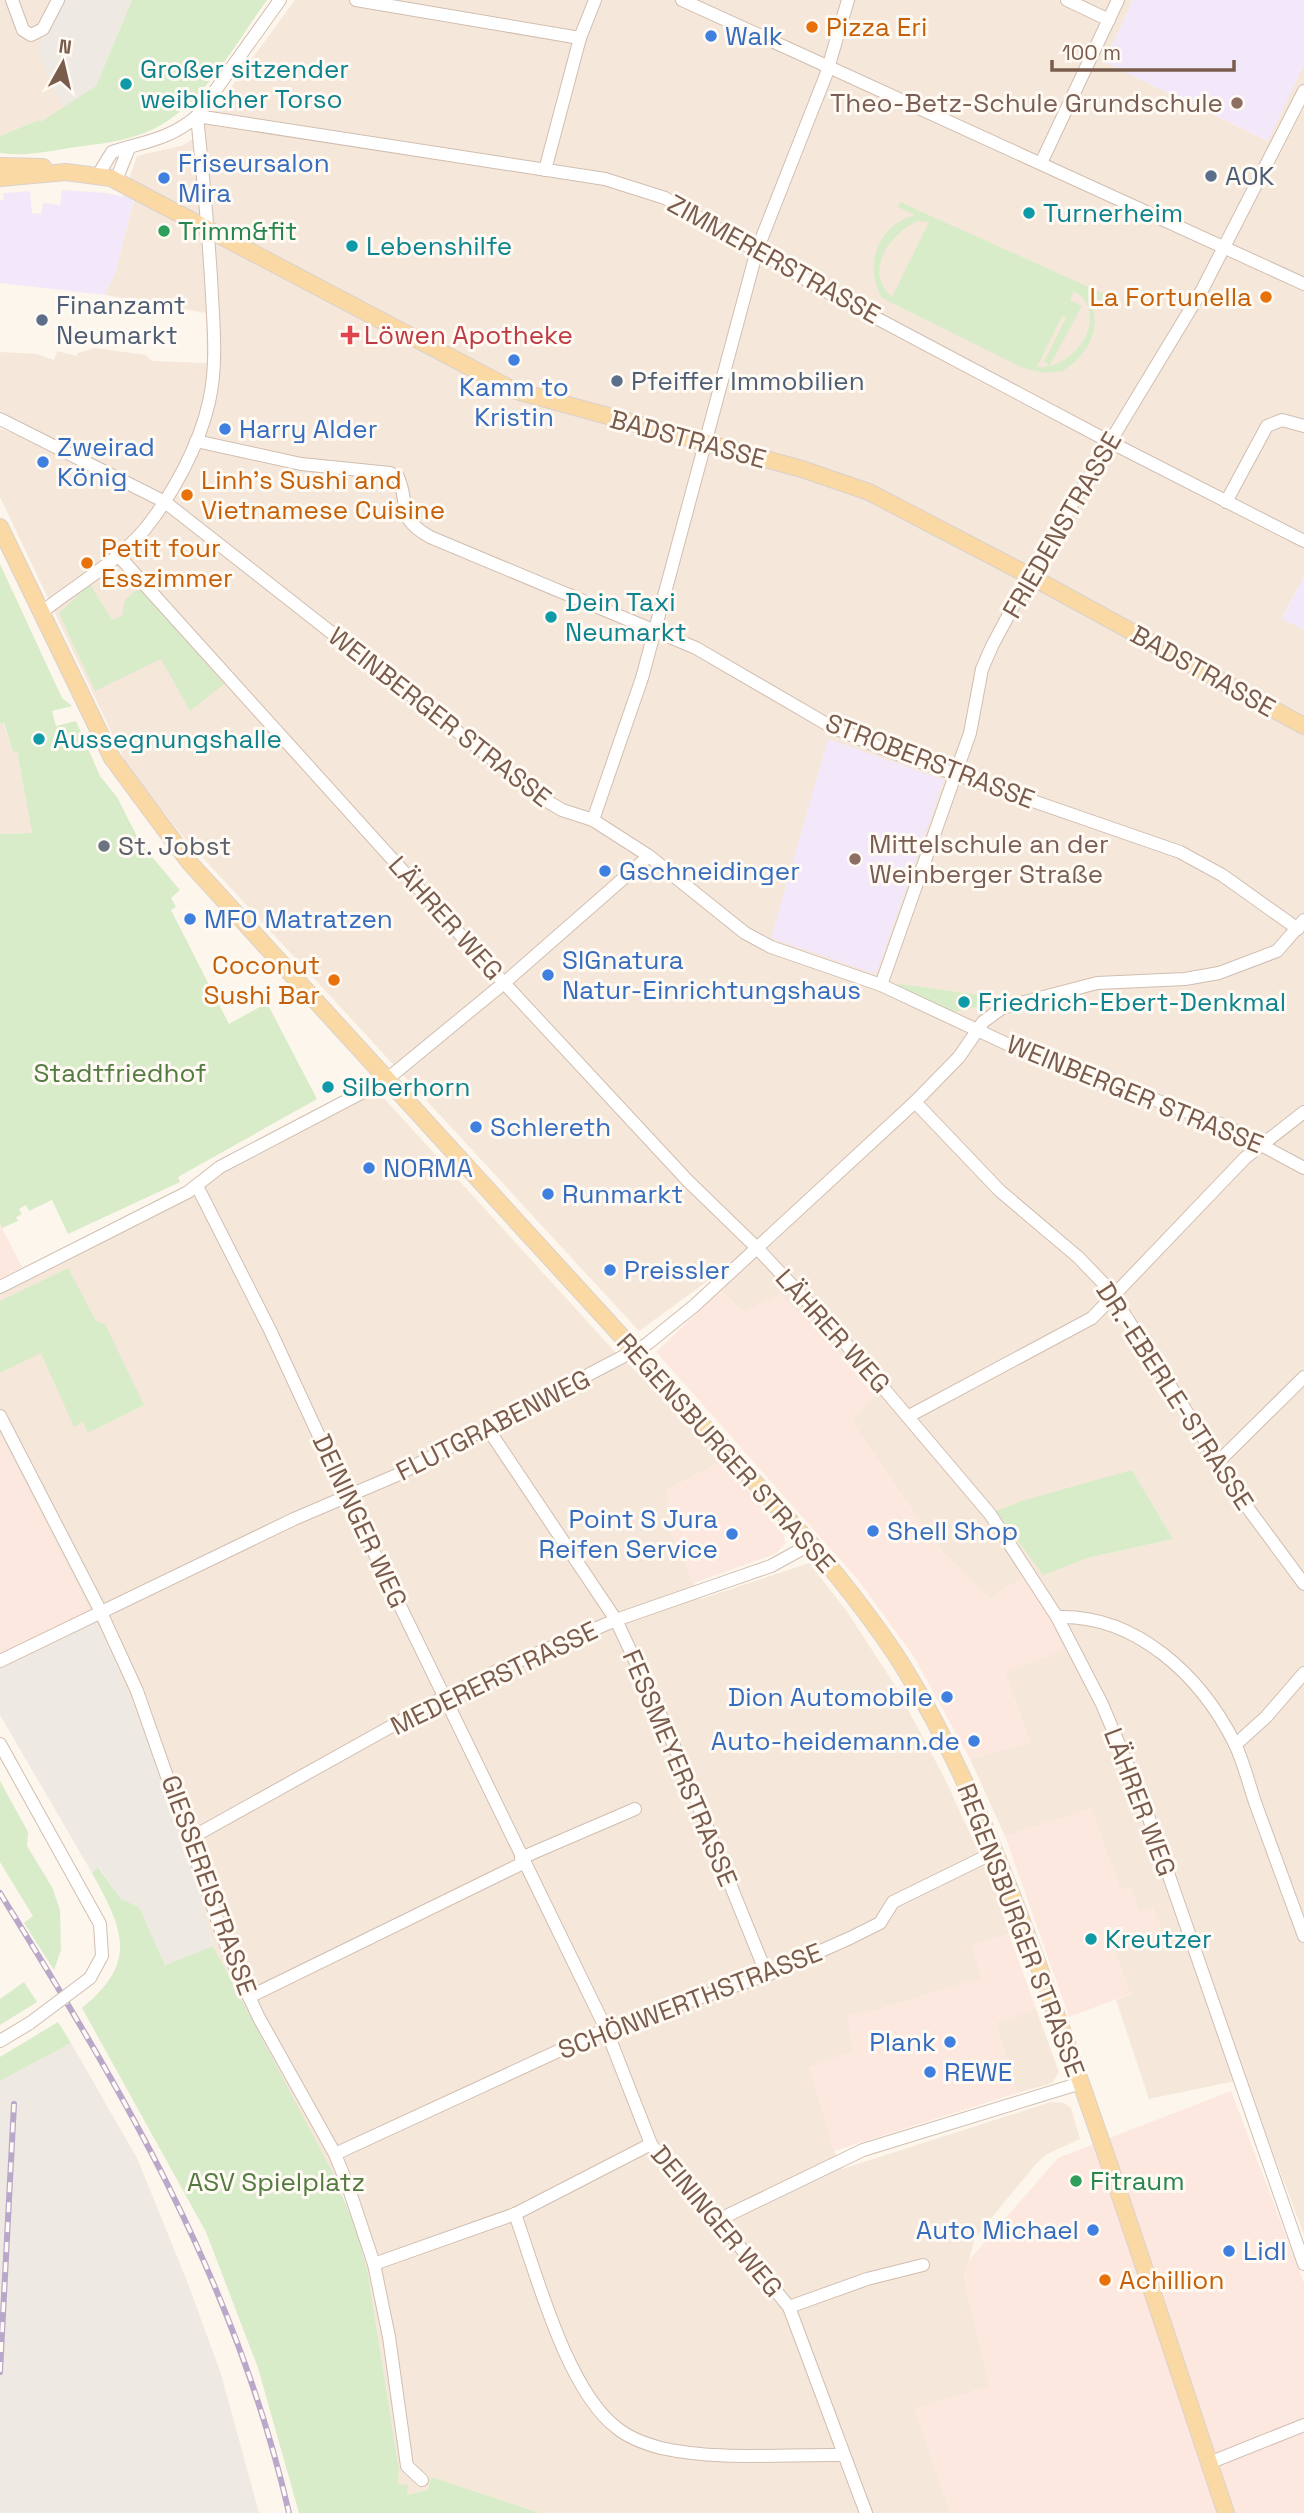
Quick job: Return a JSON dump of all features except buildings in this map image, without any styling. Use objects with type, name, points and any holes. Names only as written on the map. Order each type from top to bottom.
[{"type":"main road","name":"BADSTRASSE","points":[[0,166],[28,164],[66,172],[98,174],[116,180],[432,350],[513,390],[825,476],[869,492],[1030,576],[1304,726]]},
{"type":"main road","name":"BADSTRASSE","points":[[0,178],[66,172]]},
{"type":"main road","name":"REGENSBURGER STRASSE","points":[[0,527],[112,758],[156,821],[189,862],[386,1080],[811,1544],[873,1621],[917,1690],[968,1787],[995,1852],[1081,2082],[1226,2513]]},
{"type":"street","points":[[12,0],[22,27],[29,35],[43,29],[58,0]]},
{"type":"street","points":[[98,174],[112,152],[165,137],[197,116],[281,0]]},
{"type":"street","points":[[356,0],[580,38]]},
{"type":"street","points":[[545,170],[580,38],[595,0]]},
{"type":"street","points":[[682,0],[1304,285]]},
{"type":"street","points":[[593,820],[631,715],[757,250],[828,67],[848,0]]},
{"type":"street","points":[[1067,0],[1109,20]]},
{"type":"street","points":[[1041,163],[1118,0]]},
{"type":"street","name":"FRIEDENSTRASSE","points":[[881,985],[970,733],[982,669],[1030,576],[1225,248],[1304,91]]},
{"type":"street","points":[[42,612],[80,586],[144,529],[165,502],[196,441],[210,400],[214,364],[208,229],[197,116]]},
{"type":"street","name":"ZIMMERERSTRASSE","points":[[197,116],[605,179],[665,198],[831,294],[1304,541]]},
{"type":"street","points":[[116,180],[129,148]]},
{"type":"street","points":[[1226,502],[1266,426],[1282,420],[1304,426]]},
{"type":"street","name":"WEINBERGER STRASSE","points":[[4,423],[165,502],[536,793],[562,810],[593,820],[649,856],[760,942],[881,985],[1022,1051],[1226,1126],[1262,1142],[1304,1168]]},
{"type":"street","name":"STROBERSTRASSE","points":[[196,441],[223,450],[301,464],[390,473],[398,477],[405,517],[413,527],[696,648],[830,726],[886,750],[1180,852],[1301,925]]},
{"type":"street","name":"LÄHRER WEG","points":[[117,554],[504,983],[687,1180],[757,1248],[909,1416],[990,1514],[1057,1617],[1102,1704],[1144,1804],[1304,2263]]},
{"type":"street","points":[[0,1287],[197,1186],[220,1167],[386,1080],[504,983],[649,856]]},
{"type":"street","name":"FLUTGRABENWEG","points":[[0,1661],[347,1496],[397,1475],[635,1351],[672,1326],[915,1102],[959,1057],[977,1029],[1002,1008],[1077,986],[1185,979],[1219,973],[1277,951],[1301,925]]},
{"type":"street","name":"DR.-EBERLE-STRASSE","points":[[915,1102],[983,1174],[1078,1256],[1115,1297],[1251,1511],[1304,1584]]},
{"type":"street","points":[[909,1416],[1092,1318],[1262,1142],[1304,1112]]},
{"type":"street","name":"DEININGER WEG","points":[[197,1186],[270,1330],[347,1496],[606,2029],[651,2144],[672,2174],[718,2220],[789,2307],[842,2455],[866,2513]]},
{"type":"street","points":[[1219,1461],[1304,1377]]},
{"type":"street","name":"GIESSEREISTRASSE","points":[[0,1416],[101,1613],[151,1726],[230,1956],[249,1997],[335,2154],[374,2264],[389,2337],[407,2466],[422,2480]]},
{"type":"street","name":"FESSMEYERSTRASSE","points":[[488,1429],[616,1620],[668,1731],[767,1975]]},
{"type":"street","name":"MEDERERSTRASSE","points":[[189,1839],[444,1697],[564,1640],[771,1566],[811,1544]]},
{"type":"street","points":[[1057,1617],[1102,1620],[1149,1642],[1199,1690],[1235,1745],[1304,1936]]},
{"type":"street","points":[[1235,1745],[1266,1717],[1304,1673]]},
{"type":"street","points":[[0,1744],[100,1924],[102,1956],[90,1978],[30,2023],[0,2041]]},
{"type":"street","points":[[249,1997],[522,1860],[635,1809]]},
{"type":"street","name":"SCHÖNWERTHSTRASSE","points":[[335,2154],[606,2029],[767,1975],[880,1923],[893,1902],[995,1852]]},
{"type":"street","points":[[718,2220],[863,2150],[1081,2082]]},
{"type":"street","points":[[374,2264],[515,2214],[651,2144]]},
{"type":"street","points":[[515,2214],[574,2370],[591,2399],[618,2429],[638,2440],[675,2451],[842,2455]]},
{"type":"street","points":[[789,2307],[867,2278],[923,2265]]},
{"type":"street","points":[[1209,2463],[1304,2425]]},
{"type":"shaded area","points":[[0,0],[62,0],[37,51],[64,108],[41,122],[36,121],[0,136]]},
{"type":"shaded area","points":[[62,0],[132,0],[96,86],[64,108],[37,51]]},
{"type":"shaded area","points":[[295,0],[1133,0],[1105,62],[1267,141],[1304,64],[1304,576],[1282,618],[1304,630],[1304,2235],[1245,2079],[1149,2099],[1116,2000],[1130,1994],[1114,1950],[1162,1930],[1140,1912],[1130,1887],[1120,1889],[1091,1809],[1005,1836],[970,1759],[1030,1743],[1005,1673],[1023,1578],[989,1599],[937,1546],[851,1421],[878,1392],[743,1312],[709,1280],[639,1331],[179,832],[126,763],[0,497],[0,429],[18,434],[23,423],[0,411],[0,352],[37,354],[54,360],[57,351],[77,356],[78,353],[95,348],[146,355],[152,361],[207,363],[206,313],[105,295],[115,273],[134,200],[123,197],[137,156],[184,145],[194,138]],"holes":[[[1132,1470],[1173,1539],[1087,1558]]]},
{"type":"shaded area","name":"Theo-Betz-Schule Grundschule","points":[[1133,0],[1304,0],[1304,64],[1268,141],[1104,62]]},
{"type":"shaded area","points":[[62,190],[107,193],[134,199],[115,273],[105,295],[0,283],[0,200],[4,200],[3,193],[30,191],[32,213],[41,214],[43,203],[60,205]]},
{"type":"shaded area","points":[[1304,576],[1304,630],[1282,619]]},
{"type":"shaded area","points":[[3,723],[13,751],[17,751],[32,833],[0,834],[0,724]]},
{"type":"shaded area","name":"Mittelschule an der Weinberger Straße","points":[[828,739],[944,780],[876,974],[771,938]]},
{"type":"shaded area","points":[[372,1093],[382,1096],[617,1354],[650,1383],[724,1461],[667,1490],[671,1512],[668,1525],[701,1599],[809,1563],[846,1610],[896,1687],[944,1777],[993,1883],[1009,1934],[972,1945],[982,1978],[866,2013],[847,2015],[854,2051],[834,2151],[842,2169],[1051,2102],[1064,2103],[1071,2108],[1080,2139],[1047,2154],[1036,2164],[975,2238],[964,2278],[990,2386],[915,2409],[951,2513],[540,2513],[431,2477],[428,2490],[414,2495],[407,2495],[398,2485],[399,2470],[368,2274],[344,2196],[213,1946],[202,1900],[169,1801],[115,1661],[0,1434],[0,1291]]},
{"type":"shaded area","points":[[0,1224],[22,1267],[0,1279]]},
{"type":"shaded area","points":[[720,1291],[743,1312],[780,1294],[878,1393],[851,1421],[937,1546],[989,1599],[1023,1578],[1050,1619],[1064,1650],[1005,1673],[1030,1743],[970,1759],[914,1657],[859,1581],[656,1352]]},
{"type":"shaded area","points":[[0,1434],[90,1612],[0,1654]]},
{"type":"shaded area","points":[[724,1461],[784,1535],[785,1544],[775,1554],[694,1583],[668,1525],[671,1512],[667,1490]]},
{"type":"shaded area","points":[[95,1622],[115,1661],[148,1743],[202,1900],[213,1946],[165,1965],[139,1907],[121,1899],[99,1867],[92,1873],[0,1715],[0,1667]]},
{"type":"shaded area","points":[[1091,1808],[1120,1889],[1130,1887],[1140,1912],[1153,1907],[1163,1930],[1114,1950],[1130,1994],[1069,2017],[1005,1836]]},
{"type":"shaded area","points":[[1009,1934],[1036,2009],[995,2023],[1017,2093],[834,2151],[809,2067],[854,2051],[847,2015],[866,2013],[981,1978],[972,1945]]},
{"type":"shaded area","points":[[1036,2009],[1059,2072],[1052,2083],[1017,2093],[995,2022]]},
{"type":"shaded area","points":[[71,2043],[137,2158],[187,2281],[221,2374],[259,2513],[0,2513],[0,2081]]},
{"type":"shaded area","points":[[1231,2091],[1304,2283],[1304,2513],[951,2513],[915,2409],[990,2386],[964,2278],[969,2260],[1058,2158]]},
{"type":"green space","points":[[132,0],[267,0],[199,94],[164,123],[136,136],[110,142],[38,153],[0,153],[0,136],[42,121],[96,86]]},
{"type":"green space","points":[[900,202],[1111,297],[1108,303],[1087,294],[1092,305],[1094,327],[1092,337],[1081,356],[1063,371],[1045,373],[1023,368],[882,298],[874,273],[878,248],[883,237],[892,228],[915,215],[898,207]],"holes":[[[918,221],[929,222],[892,297],[883,287],[880,265],[890,243],[908,226]],[[1074,291],[1085,301],[1090,313],[1084,339],[1065,360],[1051,366],[1037,367],[1062,316],[1066,318],[1044,362],[1050,365],[1082,306],[1070,300]]]},
{"type":"green space","name":"Stadtfriedhof","points":[[0,564],[62,698],[72,706],[52,711],[56,726],[76,721],[100,776],[117,797],[141,844],[180,890],[171,898],[176,907],[171,910],[229,1024],[267,1003],[317,1099],[178,1177],[180,1182],[68,1234],[52,1200],[29,1211],[26,1205],[19,1209],[22,1214],[16,1217],[18,1221],[2,1228],[0,1224],[0,834],[32,833],[17,751],[13,752],[4,723],[0,724]]},
{"type":"green space","points":[[90,584],[112,620],[122,616],[125,600],[140,587],[224,684],[190,711],[161,659],[95,691],[59,613]]},
{"type":"green space","points":[[896,985],[979,995],[992,1000],[989,1004],[954,1012]]},
{"type":"green space","points":[[68,1268],[96,1321],[105,1324],[144,1405],[88,1433],[83,1422],[74,1427],[41,1353],[0,1373],[0,1301]]},
{"type":"green space","points":[[1132,1470],[1173,1539],[1087,1558],[1043,1575],[996,1511],[1025,1500]]},
{"type":"green space","points":[[0,1781],[28,1832],[27,1846],[52,1887],[60,1910],[61,1950],[54,1970],[24,1923],[33,1916],[0,1862]]},
{"type":"green space","name":"ASV Spielplatz","points":[[98,1867],[121,1899],[139,1907],[165,1965],[213,1946],[333,2173],[357,2232],[368,2274],[399,2470],[398,2484],[408,2485],[407,2495],[428,2490],[431,2477],[540,2513],[299,2513],[258,2368],[206,2232],[82,2008],[112,1975],[120,1944],[112,1911],[92,1873]]},
{"type":"green space","points":[[24,1982],[37,2002],[0,2025],[0,1999]]},
{"type":"green space","points":[[58,2022],[71,2043],[0,2081],[0,2057]]},
{"type":"railway","points":[[0,1893],[132,2116],[207,2268],[239,2347],[266,2428],[289,2513]]},
{"type":"railway","points":[[0,2372],[14,2104]]},
{"type":"place","name":"Pizza Eri","points":[[812,27]]},
{"type":"place","name":"Walk","points":[[711,36]]},
{"type":"place","name":"Großer sitzender weiblicher Torso","points":[[126,84]]},
{"type":"place","name":"Theo-Betz-Schule Grundschule","points":[[1237,103]]},
{"type":"place","name":"AOK","points":[[1211,176]]},
{"type":"place","name":"Friseursalon Mira","points":[[164,178]]},
{"type":"place","name":"Turnerheim","points":[[1029,213]]},
{"type":"place","name":"Trimm&fit","points":[[164,231]]},
{"type":"place","name":"Lebenshilfe","points":[[352,246]]},
{"type":"place","name":"La Fortunella","points":[[1266,297]]},
{"type":"place","name":"Finanzamt Neumarkt","points":[[42,320]]},
{"type":"place","name":"Löwen Apotheke","points":[[350,335]]},
{"type":"place","name":"Kamm to Kristin","points":[[514,360]]},
{"type":"place","name":"Pfeiffer Immobilien","points":[[617,381]]},
{"type":"place","name":"Harry Alder","points":[[225,429]]},
{"type":"place","name":"Zweirad König","points":[[43,462]]},
{"type":"place","name":"Linh's Sushi and Vietnamese Cuisine","points":[[187,495]]},
{"type":"place","name":"Petit four Esszimmer","points":[[87,563]]},
{"type":"place","name":"Dein Taxi Neumarkt","points":[[551,617]]},
{"type":"place","name":"Aussegnungshalle","points":[[39,739]]},
{"type":"place","name":"St. Jobst","points":[[104,846]]},
{"type":"place","name":"Mittelschule an der Weinberger Straße","points":[[855,859]]},
{"type":"place","name":"Gschneidinger","points":[[605,871]]},
{"type":"place","name":"MFO Matratzen","points":[[190,919]]},
{"type":"place","name":"SIGnatura Natur-Einrichtungshaus","points":[[548,975]]},
{"type":"place","name":"Coconut Sushi Bar","points":[[334,980]]},
{"type":"place","name":"Friedrich-Ebert-Denkmal","points":[[964,1002]]},
{"type":"place","name":"Silberhorn","points":[[328,1087]]},
{"type":"place","name":"Schlereth","points":[[476,1127]]},
{"type":"place","name":"NORMA","points":[[369,1168]]},
{"type":"place","name":"Runmarkt","points":[[548,1194]]},
{"type":"place","name":"Preissler","points":[[610,1270]]},
{"type":"place","name":"Shell Shop","points":[[873,1531]]},
{"type":"place","name":"Point S Jura Reifen Service","points":[[732,1534]]},
{"type":"place","name":"Dion Automobile","points":[[947,1697]]},
{"type":"place","name":"Auto-heidemann.de","points":[[974,1741]]},
{"type":"place","name":"Kreutzer","points":[[1091,1939]]},
{"type":"place","name":"Plank","points":[[950,2042]]},
{"type":"place","name":"REWE","points":[[930,2072]]},
{"type":"place","name":"Fitraum","points":[[1076,2181]]},
{"type":"place","name":"Auto Michael","points":[[1093,2230]]},
{"type":"place","name":"Lidl","points":[[1229,2251]]},
{"type":"place","name":"Achillion","points":[[1105,2280]]}]
